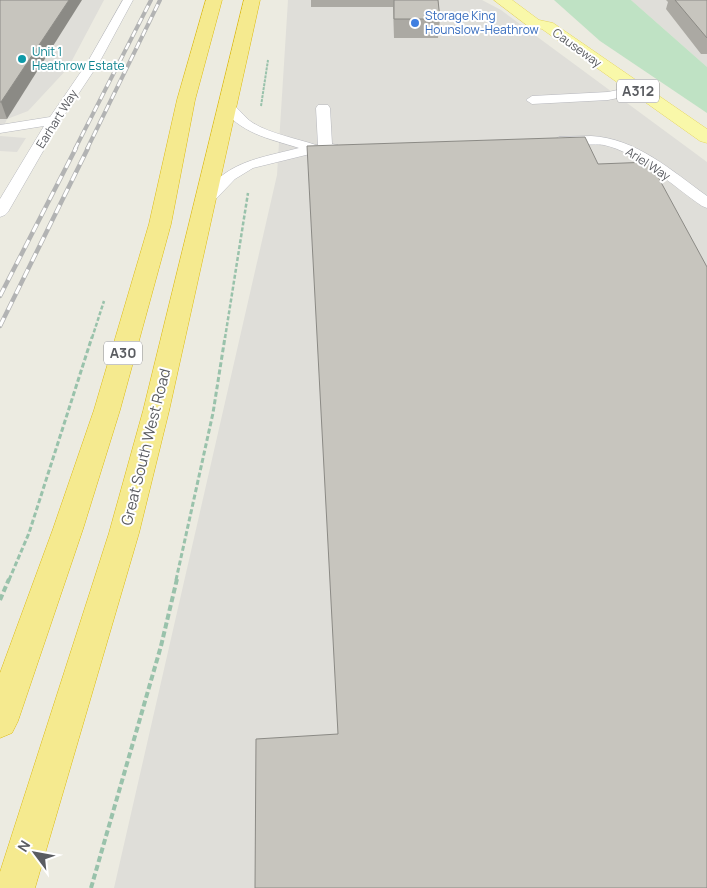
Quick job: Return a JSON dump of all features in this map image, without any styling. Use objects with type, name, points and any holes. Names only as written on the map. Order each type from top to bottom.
[{"type":"highway","name":"A30","points":[[0,721],[68,529],[107,410],[160,224],[186,100],[214,0]]},
{"type":"highway","name":"Great South West Road","points":[[15,888],[124,533],[156,412],[252,0]]},
{"type":"main road","name":"Causeway","points":[[502,0],[534,23],[547,26],[636,90],[707,137]]},
{"type":"main road","name":"Causeway","points":[[522,0],[549,21],[547,26]]},
{"type":"lane","name":"Earhart Way","points":[[0,212],[54,120],[94,63],[128,0]]},
{"type":"lane","points":[[532,100],[608,96],[636,90]]},
{"type":"lane","points":[[226,105],[246,125],[258,131],[320,148]]},
{"type":"lane","points":[[320,148],[323,108]]},
{"type":"lane","points":[[0,129],[54,120]]},
{"type":"lane","name":"Ariel Way","points":[[548,141],[597,140],[612,142],[629,150],[707,203]]},
{"type":"lane","points":[[206,200],[237,169],[320,148],[345,148]]},
{"type":"path","points":[[258,131],[269,55]]},
{"type":"path","points":[[91,888],[161,646],[186,539],[213,413],[253,164]]},
{"type":"path","points":[[0,600],[29,532],[107,293]]},
{"type":"shaded area","name":"Unit 1 Heathrow Estate","points":[[0,0],[104,0],[68,68],[28,111],[7,119],[0,134]]},
{"type":"shaded area","points":[[288,0],[482,0],[501,10],[707,162],[707,888],[114,888],[277,175]]},
{"type":"shaded area","points":[[631,0],[707,0],[707,67]]},
{"type":"shaded area","points":[[0,136],[26,138],[17,152],[0,151]]},
{"type":"green space","points":[[554,0],[631,0],[707,67],[707,113],[600,41]]},
{"type":"building","name":"Unit 1 Heathrow Estate","points":[[0,0],[69,0],[1,102],[0,102]]},
{"type":"building","points":[[394,0],[438,0],[440,19],[394,19]]},
{"type":"building","points":[[675,0],[707,0],[707,38]]},
{"type":"building","points":[[585,137],[598,164],[650,162],[707,267],[707,888],[255,888],[256,739],[338,734],[307,146]]},
{"type":"railway","points":[[75,149],[151,0]]},
{"type":"railway","points":[[87,149],[160,0]]},
{"type":"railway","points":[[0,296],[76,148]]},
{"type":"railway","points":[[0,326],[88,148]]},
{"type":"place","name":"Storage King Hounslow-Heathrow","points":[[415,23]]},
{"type":"place","name":"Unit 1 Heathrow Estate","points":[[22,59]]}]
